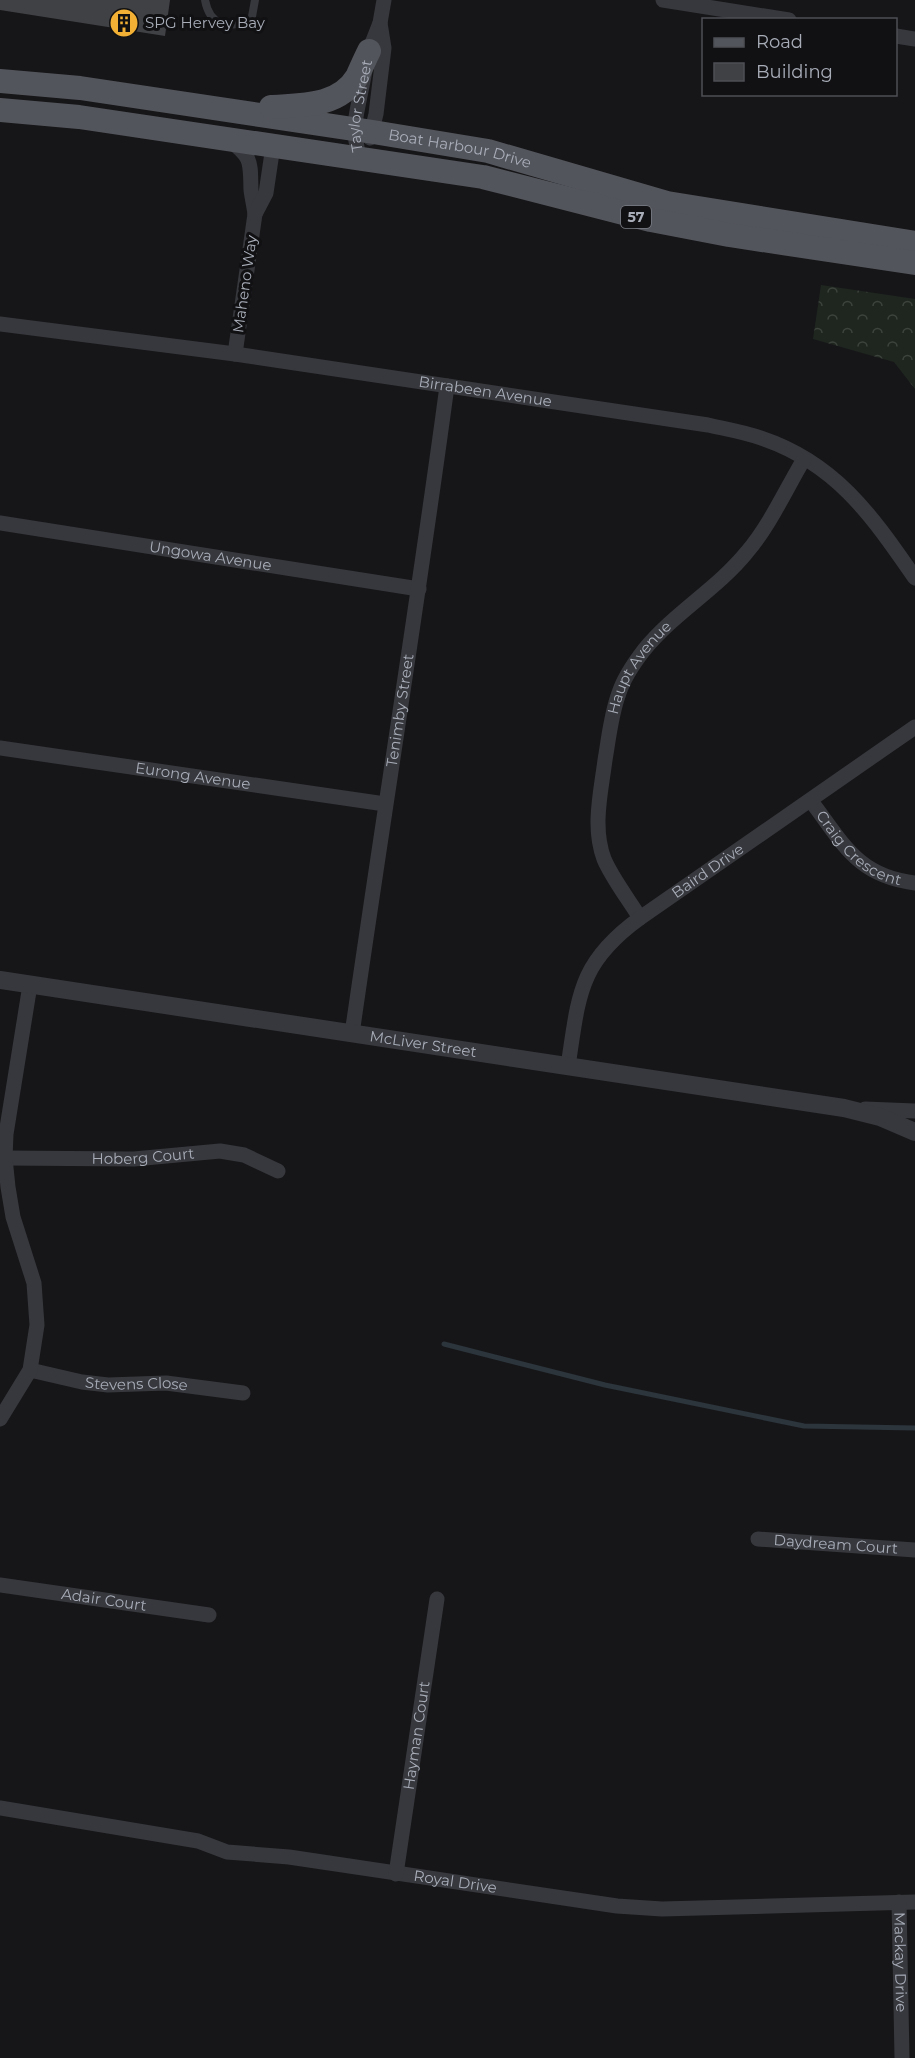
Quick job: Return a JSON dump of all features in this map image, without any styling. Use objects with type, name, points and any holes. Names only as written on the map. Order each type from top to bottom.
[{"type":"main road","points":[[220,109],[314,105],[329,100],[356,79],[369,51]]},
{"type":"main road","name":"Boat Harbour Drive","points":[[0,81],[80,88],[488,151],[667,203],[915,246]]},
{"type":"main road","points":[[141,97],[190,116],[255,128],[273,146]]},
{"type":"main road","name":"Boat Harbour Drive","points":[[0,110],[79,117],[483,177],[651,220],[729,235],[915,246]]},
{"type":"street","name":"Taylor Street","points":[[364,131],[369,51],[380,23],[384,0]]},
{"type":"street","points":[[663,0],[776,18]]},
{"type":"street","name":"Taylor Street","points":[[359,159],[384,48],[380,23]]},
{"type":"street","points":[[897,36],[915,39]]},
{"type":"street","name":"Maheno Way","points":[[229,140],[240,148],[250,162],[255,214],[235,354]]},
{"type":"street","name":"Maheno Way","points":[[255,214],[266,194],[273,146]]},
{"type":"street","name":"Birrabeen Avenue","points":[[0,324],[235,354],[708,425],[762,438],[780,445],[827,473],[862,505],[915,578]]},
{"type":"street","name":"Tenimby Street","points":[[352,1034],[385,804],[420,589],[447,386]]},
{"type":"street","name":"Haupt Avenue","points":[[640,918],[604,860],[599,842],[598,808],[612,712],[619,690],[629,670],[652,641],[734,567],[748,550],[804,459]]},
{"type":"street","name":"Ungowa Avenue","points":[[0,523],[420,589]]},
{"type":"street","name":"Baird Drive","points":[[568,1066],[579,996],[586,976],[609,943],[640,918],[915,727]]},
{"type":"street","name":"Eurong Avenue","points":[[0,747],[385,804]]},
{"type":"street","name":"Craig Crescent","points":[[811,801],[860,863],[878,874],[915,883]]},
{"type":"street","name":"McLiver Street","points":[[0,980],[844,1108],[880,1117],[915,1132]]},
{"type":"street","points":[[0,1419],[30,1370],[37,1325],[34,1282],[7,1218],[8,1188],[5,1158],[6,1134],[30,985]]},
{"type":"street","name":"McLiver Street","points":[[844,1108],[915,1111]]},
{"type":"street","name":"Hoberg Court","points":[[5,1158],[134,1159],[220,1151],[244,1155],[278,1171]]},
{"type":"street","name":"Stevens Close","points":[[30,1370],[82,1382],[108,1385],[166,1383],[243,1393]]},
{"type":"street","name":"Daydream Court","points":[[758,1539],[915,1550]]},
{"type":"street","name":"Adair Court","points":[[0,1584],[209,1615]]},
{"type":"street","name":"Hayman Court","points":[[396,1874],[436,1599]]},
{"type":"street","name":"Royal Drive","points":[[0,1808],[198,1841],[227,1852],[289,1857],[617,1906],[662,1909],[915,1902]]},
{"type":"street","name":"Mackay Drive","points":[[899,1902],[902,2058]]},
{"type":"lane","points":[[205,0],[207,13],[218,23],[234,26],[251,22],[255,0]]},
{"type":"green space","points":[[821,285],[915,299],[915,389],[894,362],[813,339]]},
{"type":"building","name":"SPG Hervey Bay","points":[[0,0],[170,0],[165,36],[0,10]]},
{"type":"waterway","points":[[444,1344],[605,1385],[804,1426],[915,1428]]},
{"type":"place","name":"SPG Hervey Bay","points":[[124,23]]}]
